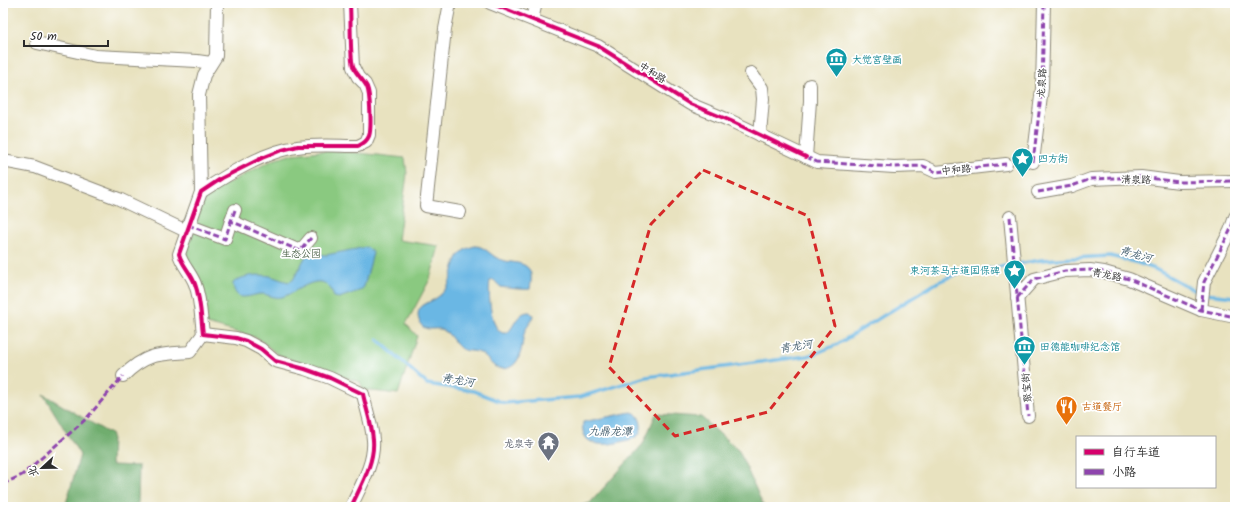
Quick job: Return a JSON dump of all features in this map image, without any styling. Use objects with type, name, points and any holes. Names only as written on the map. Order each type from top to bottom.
[{"type":"street","points":[[124,376],[142,360],[153,355],[190,352],[203,334],[197,291],[179,254],[201,192],[199,95],[204,75],[216,56],[218,3]]},
{"type":"street","points":[[201,192],[242,168],[282,150],[298,146],[358,146],[368,139],[370,131],[369,94],[365,84],[358,77],[353,67],[350,3]]},
{"type":"street","points":[[450,3],[445,29],[426,206],[460,212]]},
{"type":"street","name":"中和路","points":[[490,3],[598,46],[690,104],[817,162],[894,167],[923,166],[936,172],[1006,164]]},
{"type":"street","points":[[532,19],[536,3]]},
{"type":"street","name":"龙泉路","points":[[1033,162],[1042,88],[1044,3]]},
{"type":"street","points":[[37,43],[96,56],[211,63]]},
{"type":"street","points":[[751,73],[762,88],[763,99],[760,135]]},
{"type":"street","points":[[806,157],[810,85]]},
{"type":"street","points":[[3,161],[35,167],[119,199],[187,228],[225,239],[233,216],[300,251],[311,238]]},
{"type":"street","name":"清泉路","points":[[1038,192],[1072,186],[1091,179],[1141,177],[1179,182],[1235,181]]},
{"type":"street","name":"聚宝街","points":[[1010,217],[1028,416]]},
{"type":"street","points":[[1201,305],[1204,282],[1230,231],[1235,217]]},
{"type":"street","name":"青龙路","points":[[1016,294],[1034,279],[1065,271],[1090,270],[1129,279],[1235,317]]},
{"type":"street","points":[[203,334],[236,338],[246,341],[261,348],[275,361],[305,369],[330,378],[363,394],[373,440],[372,453],[364,479],[351,507]]},
{"type":"highlighted area","points":[[703,170],[808,216],[835,326],[768,412],[675,436],[609,367],[651,224]]},
{"type":"green space","name":"生态公园","points":[[330,150],[405,158],[407,174],[398,240],[439,246],[430,279],[406,324],[417,336],[398,394],[364,390],[360,382],[277,354],[258,338],[207,324],[185,258],[205,195],[273,160],[293,154]]},
{"type":"green space","points":[[43,394],[112,435],[111,465],[139,466],[138,507],[65,507],[80,455]]},
{"type":"green space","points":[[656,414],[701,417],[739,451],[764,507],[576,507],[590,503],[643,444]]},
{"type":"water","points":[[475,246],[482,247],[499,259],[522,264],[531,272],[530,289],[501,287],[494,280],[490,281],[489,293],[491,310],[495,325],[499,330],[503,333],[507,333],[521,315],[530,312],[533,315],[525,331],[519,357],[513,365],[508,368],[503,369],[495,367],[480,353],[467,351],[460,348],[446,332],[440,329],[424,328],[419,319],[418,312],[420,309],[435,299],[446,288],[459,255],[468,248]]},
{"type":"water","points":[[366,247],[373,253],[364,287],[359,291],[339,298],[334,297],[328,286],[318,282],[312,283],[282,297],[261,294],[241,297],[236,294],[234,289],[233,283],[241,278],[251,276],[270,276],[289,282],[293,280],[308,252],[326,255]]},
{"type":"water","name":"九鼎龙潭","points":[[631,412],[635,413],[640,419],[641,430],[639,435],[610,444],[596,444],[585,437],[583,422]]},
{"type":"waterway","name":"青龙河","points":[[378,340],[427,384],[474,391],[504,403],[580,397],[646,377],[807,356],[836,345],[938,282],[957,274],[1041,260],[1110,256],[1155,269],[1194,290],[1205,294],[1235,297]]},
{"type":"marked path","points":[[1033,162],[1042,88],[1044,3]]},
{"type":"marked path","points":[[806,157],[817,162],[894,167],[923,166],[936,172],[1006,164]]},
{"type":"marked path","points":[[1038,192],[1072,186],[1091,179],[1141,177],[1179,182],[1235,181]]},
{"type":"marked path","points":[[235,210],[231,221],[300,251],[311,238]]},
{"type":"marked path","points":[[1010,217],[1028,416]]},
{"type":"marked path","points":[[1201,310],[1204,282],[1230,231],[1235,217]]},
{"type":"marked path","points":[[188,225],[225,239],[231,221]]},
{"type":"marked path","points":[[1017,298],[1034,279],[1065,271],[1090,270],[1129,279],[1201,310],[1235,317]]},
{"type":"marked path","points":[[3,484],[22,475],[86,419],[123,376]]},
{"type":"cycle path","points":[[350,3],[352,61],[354,69],[367,87],[369,96],[370,132],[367,139],[358,146],[298,146],[282,150],[262,158],[222,178],[201,192],[179,254],[197,290],[200,303],[203,334],[236,338],[246,341],[261,349],[275,361],[305,369],[330,378],[363,394],[371,428],[373,449],[366,475],[351,507]]},
{"type":"cycle path","points":[[490,3],[598,46],[690,104],[731,121],[806,157]]},
{"type":"place","name":"大觉宫壁画","points":[[837,78]]},
{"type":"place","name":"四方街","points":[[1022,178]]},
{"type":"place","name":"束河茶马古道国保碑","points":[[1015,290]]},
{"type":"place","name":"田德能咖啡纪念馆","points":[[1024,366]]},
{"type":"place","name":"古道餐厅","points":[[1066,426]]},
{"type":"place","name":"龙泉寺","points":[[549,462]]}]
